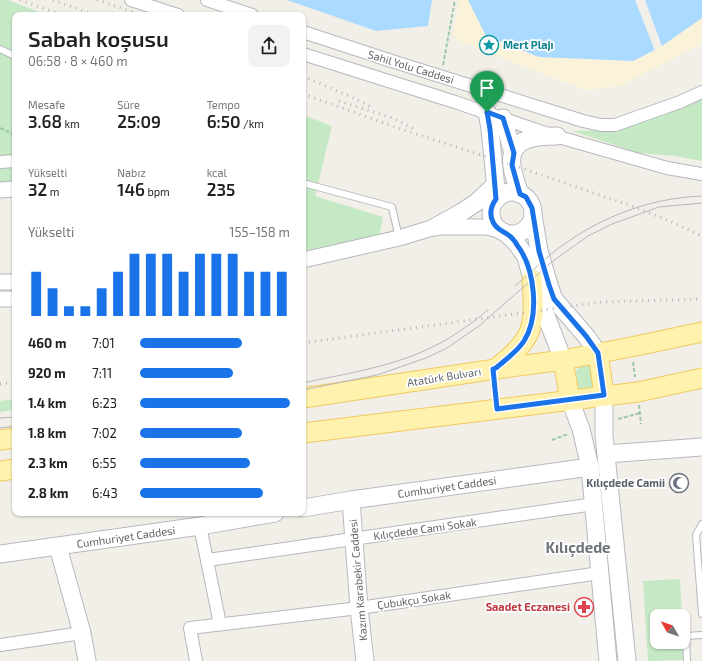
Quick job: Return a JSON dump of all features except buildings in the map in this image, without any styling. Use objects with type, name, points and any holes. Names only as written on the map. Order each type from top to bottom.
[{"type":"main road","points":[[495,115],[514,153]]},
{"type":"main road","points":[[495,115],[490,129],[496,192],[492,206],[492,220],[517,244],[526,257],[532,279],[563,360],[570,400],[581,429],[590,467],[608,661]]},
{"type":"main road","points":[[520,194],[512,165],[514,153],[519,144],[527,139],[537,136],[557,136]]},
{"type":"main road","points":[[435,228],[496,192],[513,192],[526,197],[530,202],[539,251],[554,299],[586,336],[598,353],[604,395],[604,435],[627,661]]},
{"type":"main road","points":[[503,232],[519,233],[525,230],[529,225],[533,214]]},
{"type":"main road","points":[[494,369],[514,352],[524,341],[531,326],[534,302],[532,279]]},
{"type":"main road","name":"Atatürk Bulvarı","points":[[306,398],[563,360],[702,332]]},
{"type":"main road","points":[[306,433],[638,392],[702,378]]},
{"type":"main road","points":[[0,440],[12,438]]},
{"type":"main road","points":[[606,454],[702,446]]},
{"type":"main road","name":"Cumhuriyet Caddesi","points":[[306,508],[590,467]]},
{"type":"main road","points":[[0,471],[12,469]]},
{"type":"main road","name":"Kazım Karabekir Caddesi","points":[[351,500],[359,608],[365,661]]},
{"type":"main road","name":"Cumhuriyet Caddesi","points":[[0,554],[58,547],[258,516]]},
{"type":"main road","points":[[58,547],[82,633],[87,661]]},
{"type":"street","points":[[131,0],[169,12]]},
{"type":"street","points":[[207,0],[243,12]]},
{"type":"street","name":"Sahil Yolu Caddesi","points":[[306,33],[398,63],[601,125],[615,125],[632,120],[702,92]]},
{"type":"street","points":[[306,55],[557,136],[667,168],[702,174]]},
{"type":"street","points":[[0,162],[12,161]]},
{"type":"street","points":[[0,190],[12,189]]},
{"type":"street","points":[[306,259],[399,238],[435,228],[486,227],[503,232]]},
{"type":"street","points":[[0,282],[12,282]]},
{"type":"street","points":[[0,299],[12,299]]},
{"type":"street","name":"Kılıçdede Cami Sokak","points":[[208,560],[355,540],[594,504]]},
{"type":"street","points":[[200,526],[220,624]]},
{"type":"street","name":"Çubukçu Sokak","points":[[196,661],[190,628],[359,608],[600,573]]},
{"type":"street","points":[[0,645],[82,633]]},
{"type":"lane","points":[[0,49],[12,55]]},
{"type":"lane","points":[[306,184],[392,207],[399,238]]},
{"type":"lane","points":[[702,524],[699,535],[702,614]]},
{"type":"lane","points":[[687,661],[686,636],[702,635]]},
{"type":"path","points":[[442,70],[455,0]]},
{"type":"path","points":[[0,128],[12,134]]},
{"type":"path","points":[[494,369],[497,409]]},
{"type":"green space","points":[[0,0],[8,0],[39,12],[12,12],[12,184],[0,185]]},
{"type":"green space","points":[[702,94],[702,161],[675,156],[639,153],[572,131],[602,130]]},
{"type":"green space","points":[[306,116],[332,126],[315,196],[383,217],[379,238],[306,251]]},
{"type":"green space","points":[[592,365],[602,386],[576,392],[574,372],[582,366]]},
{"type":"green space","points":[[12,399],[12,410],[0,412],[0,401]]},
{"type":"green space","points":[[680,579],[682,609],[650,609],[650,649],[684,649],[685,660],[648,661],[643,581]]},
{"type":"sand","name":"Mert Plajı","points":[[459,0],[468,0],[486,35],[539,57],[633,61],[655,51],[702,18],[702,44],[620,86],[585,90],[458,41],[453,33]]},
{"type":"water","points":[[287,0],[432,0],[428,26],[376,31]]},
{"type":"water","points":[[468,0],[702,0],[702,18],[662,46],[633,61],[539,57],[486,36]]},
{"type":"pier","points":[[635,0],[645,0],[662,46],[655,51]]},
{"type":"tram line","points":[[515,286],[567,242],[602,221],[641,206],[661,201],[702,196]]},
{"type":"tram line","points":[[306,389],[377,375],[426,358],[447,348],[479,326],[553,261],[588,236],[612,224],[659,207],[702,203]]},
{"type":"tram line","points":[[306,382],[364,370],[410,357],[449,338],[488,310]]},
{"type":"tram line","points":[[0,418],[12,417]]},
{"type":"tram line","points":[[0,428],[12,426]]},
{"type":"railway","points":[[20,0],[54,12]]},
{"type":"railway","points":[[53,0],[87,12]]},
{"type":"railway","points":[[97,0],[133,12]]},
{"type":"railway","points":[[306,77],[371,107]]},
{"type":"railway","points":[[306,95],[401,129],[629,205],[702,236]]},
{"type":"railway","points":[[339,101],[393,118],[414,129]]},
{"type":"railway","points":[[306,343],[602,302],[702,299]]},
{"type":"railway","points":[[0,384],[12,382]]},
{"type":"place","name":"Mert Plajı","points":[[489,45]]},
{"type":"place","name":"Kılıçdede Camii","points":[[679,483]]},
{"type":"place","name":"Saadet Eczanesi","points":[[584,607]]},
{"type":"district","name":"Kılıçdede","points":[[578,548]]},
{"type":"route","points":[[487,112],[503,118],[514,153],[512,165],[520,194],[526,197],[532,208],[539,251],[554,299],[586,336],[598,353],[604,395],[497,409],[493,369],[514,352],[524,341],[531,326],[534,302],[532,279],[526,257],[517,244],[507,234],[501,231],[492,220],[492,206],[496,199],[490,129],[487,112]]}]
